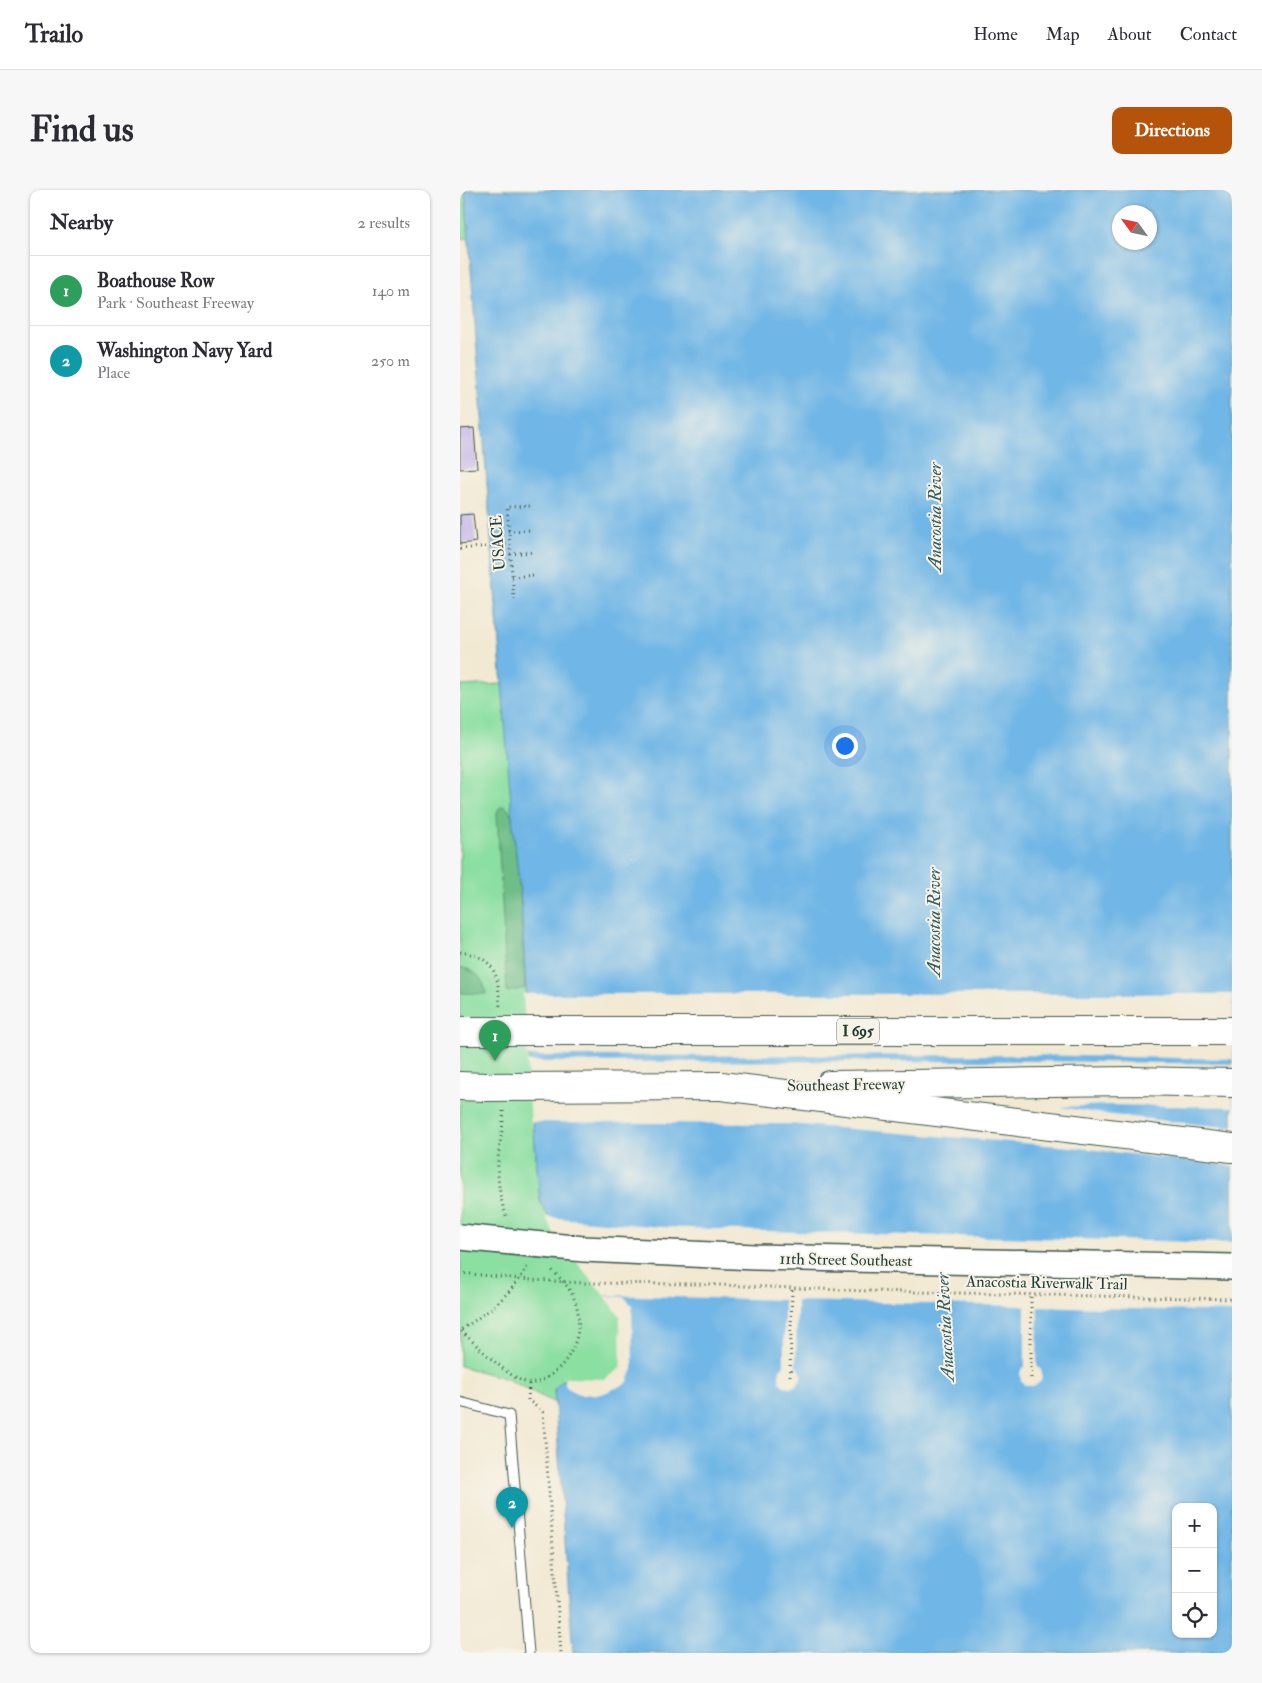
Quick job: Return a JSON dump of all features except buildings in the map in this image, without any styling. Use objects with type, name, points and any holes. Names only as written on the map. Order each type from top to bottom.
[{"type":"highway","name":"I 695","points":[[472,1031],[1232,1031]]},
{"type":"highway","name":"Southeast Freeway","points":[[473,1086],[722,1086],[1132,1081],[1232,1083]]},
{"type":"highway","points":[[722,1086],[1232,1148]]},
{"type":"main road","name":"11th Street Southeast","points":[[460,1236],[584,1250],[738,1256],[1232,1267]]},
{"type":"lane","points":[[460,1402],[509,1415],[529,1653]]},
{"type":"path","name":"USACE","points":[[514,600],[506,507],[530,506]]},
{"type":"path","points":[[508,531],[531,530]]},
{"type":"path","points":[[460,548],[510,544]]},
{"type":"path","points":[[510,554],[533,552]]},
{"type":"path","points":[[512,577],[534,576]]},
{"type":"path","points":[[533,1260],[501,1302],[460,1330],[502,1368],[514,1377],[529,1384],[538,1382],[553,1374],[567,1361],[576,1342],[580,1318],[573,1295],[550,1268]]},
{"type":"path","name":"Anacostia Riverwalk Trail","points":[[460,1273],[586,1283],[696,1284],[1232,1299]]},
{"type":"path","points":[[790,1376],[792,1288]]},
{"type":"path","points":[[1031,1294],[1031,1378]]},
{"type":"path","points":[[529,1384],[528,1400],[543,1412],[561,1653]]},
{"type":"green space","points":[[460,190],[465,190],[469,238],[460,239]]},
{"type":"green space","points":[[473,288],[521,902],[534,1133],[540,1201],[622,1315],[624,1370],[606,1382],[554,1389],[555,1403],[507,1379],[460,1366],[460,686],[502,684]]},
{"type":"green space","points":[[504,806],[512,817],[521,902],[525,988],[507,992],[497,813],[499,808]]},
{"type":"green space","points":[[460,967],[470,970],[481,979],[486,994],[460,993]]},
{"type":"water","name":"Anacostia River","points":[[465,190],[1232,190],[1232,1653],[573,1653],[554,1389],[563,1380],[606,1381],[624,1370],[622,1315],[602,1287],[558,1236],[540,1201],[534,1133],[521,902],[512,817]]},
{"type":"pier","points":[[523,994],[1232,994],[1232,1059],[1033,1055],[527,1056]]},
{"type":"pier","points":[[1031,1061],[1232,1064],[1232,1107],[1107,1105],[1060,1107],[1104,1114],[1232,1127],[1232,1166],[1072,1147],[790,1124],[531,1122],[527,1062]]},
{"type":"pier","points":[[546,1217],[661,1227],[791,1232],[1232,1243],[1232,1312],[1038,1306],[1037,1366],[1041,1370],[1042,1375],[1041,1381],[1031,1386],[1025,1385],[1021,1381],[1020,1375],[1021,1370],[1025,1366],[1025,1306],[797,1301],[796,1365],[802,1375],[796,1386],[790,1387],[784,1386],[780,1382],[779,1376],[780,1370],[784,1365],[784,1300],[604,1295],[556,1237]]},
{"type":"pier","points":[[605,1296],[624,1297],[632,1305],[633,1369],[627,1383],[602,1394],[581,1395],[566,1387],[564,1378],[605,1379],[621,1368],[620,1316]]},
{"type":"place","name":"Boathouse Row","points":[[495,1061]]},
{"type":"place","name":"Washington Navy Yard","points":[[512,1528]]}]
